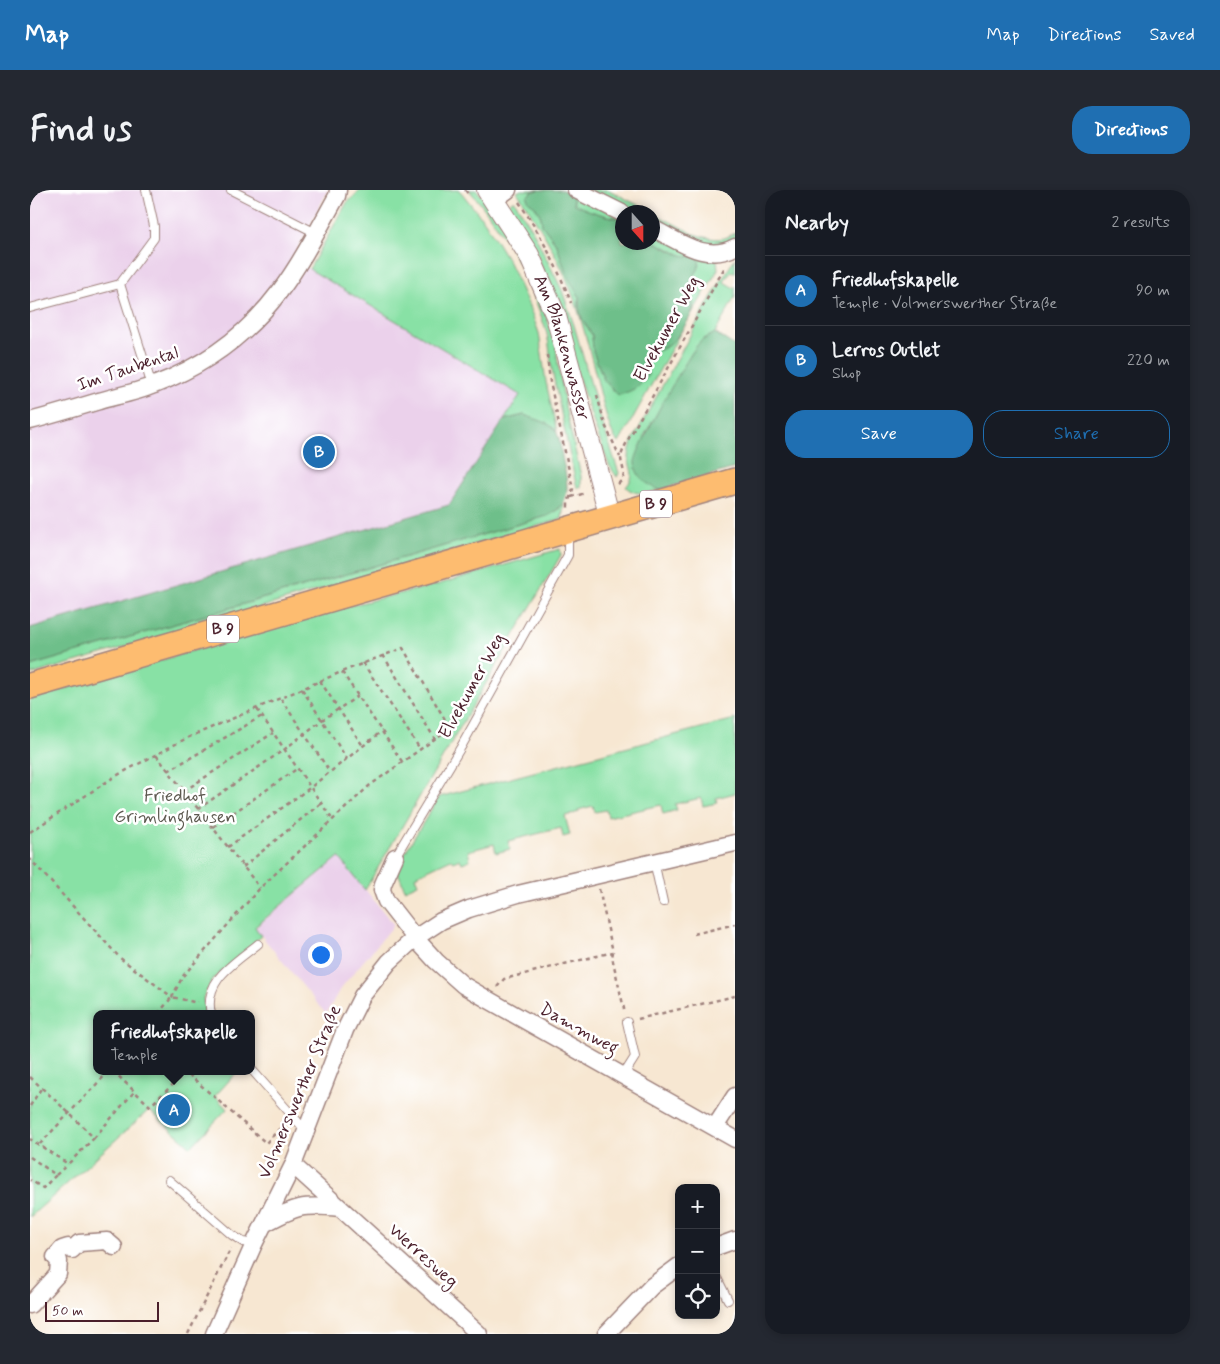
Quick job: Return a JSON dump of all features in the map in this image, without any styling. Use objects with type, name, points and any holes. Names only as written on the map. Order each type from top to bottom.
[{"type":"main road","name":"B 9","points":[[30,686],[735,480]]},
{"type":"street","points":[[576,190],[615,210]]},
{"type":"street","name":"Im Taubental","points":[[30,421],[152,386],[220,351],[240,335],[262,313],[280,291],[339,192]]},
{"type":"street","name":"Am Blankenwasser","points":[[491,195],[529,255],[556,316],[610,518]]},
{"type":"street","name":"Elvekumer Weg","points":[[660,232],[700,252],[711,254],[732,253]]},
{"type":"street","name":"Volmerswerther Straße","points":[[214,1334],[254,1244],[293,1166],[345,1030],[362,996],[389,962],[415,938],[441,921],[469,909],[518,894],[735,843]]},
{"type":"street","name":"Dammweg","points":[[396,857],[383,884],[383,895],[415,938],[450,974],[487,1000],[735,1139]]},
{"type":"street","points":[[715,1127],[735,1096]]},
{"type":"street","name":"Werresweg","points":[[293,1166],[479,1334]]},
{"type":"street","points":[[264,1224],[296,1208],[316,1206],[340,1208]]},
{"type":"street","points":[[720,1246],[735,1240]]},
{"type":"street","points":[[30,1305],[58,1274],[59,1261],[55,1257],[62,1249],[68,1247],[72,1250],[79,1243],[107,1241],[114,1247]]},
{"type":"street","points":[[606,1334],[652,1286],[675,1269]]},
{"type":"lane","points":[[30,308],[120,284],[154,238],[154,226],[146,190]]},
{"type":"lane","points":[[231,190],[316,233]]},
{"type":"lane","points":[[120,284],[152,386]]},
{"type":"lane","name":"Elvekumer Weg","points":[[396,857],[461,747],[568,555],[568,530]]},
{"type":"lane","points":[[654,861],[663,902]]},
{"type":"lane","points":[[210,1010],[209,999],[215,983],[222,974],[258,944]]},
{"type":"lane","points":[[623,1076],[635,1057],[627,1022]]},
{"type":"lane","points":[[255,1073],[306,1131]]},
{"type":"lane","points":[[169,1180],[236,1238],[243,1242],[254,1244]]},
{"type":"lane","points":[[720,1284],[728,1300]]},
{"type":"path","points":[[465,190],[491,195]]},
{"type":"path","name":"Elvekumer Weg","points":[[620,483],[625,473],[621,458],[628,438],[732,253]]},
{"type":"path","points":[[546,348],[550,382],[573,489],[568,503],[568,530]]},
{"type":"path","points":[[30,832],[114,777],[187,738],[403,648],[450,728],[369,786],[260,888],[183,976],[172,997],[161,1010]]},
{"type":"path","points":[[383,655],[435,739]]},
{"type":"path","points":[[364,663],[420,750]]},
{"type":"path","points":[[342,672],[403,763]]},
{"type":"path","points":[[320,681],[363,746]]},
{"type":"path","points":[[302,689],[347,759]]},
{"type":"path","points":[[198,809],[358,696]]},
{"type":"path","points":[[281,699],[330,772]]},
{"type":"path","points":[[256,708],[332,819]]},
{"type":"path","points":[[168,771],[262,716]]},
{"type":"path","points":[[228,847],[311,787],[382,731]]},
{"type":"path","points":[[184,791],[274,733]]},
{"type":"path","points":[[156,755],[260,888]]},
{"type":"path","points":[[212,828],[298,768]]},
{"type":"path","points":[[243,867],[321,803]]},
{"type":"path","points":[[30,858],[120,958],[172,997],[210,1010]]},
{"type":"path","points":[[596,876],[614,952],[612,957],[627,1022],[735,996]]},
{"type":"path","points":[[694,934],[735,924]]},
{"type":"path","points":[[487,1000],[504,979],[614,952]]},
{"type":"path","points":[[39,1145],[107,1075]]},
{"type":"path","points":[[116,1075],[150,1106],[183,1075]]},
{"type":"path","points":[[189,1075],[266,1143],[292,1116]]},
{"type":"path","points":[[30,1077],[70,1113],[94,1138]]},
{"type":"path","points":[[30,1106],[42,1087]]},
{"type":"path","points":[[30,1180],[43,1188],[94,1138],[135,1092]]},
{"type":"path","points":[[30,1140],[68,1164]]},
{"type":"path","points":[[30,1157],[56,1175]]},
{"type":"path","points":[[188,1334],[236,1238]]},
{"type":"shaded area","points":[[30,190],[328,190],[292,259],[520,395],[449,505],[30,628]]},
{"type":"shaded area","points":[[339,857],[394,925],[340,989],[326,1014],[255,928]]},
{"type":"green space","points":[[359,190],[459,190],[461,192],[485,222],[508,260],[529,306],[539,333],[546,382],[557,432],[545,423],[524,415],[504,420],[520,395],[309,269],[348,201]]},
{"type":"green space","points":[[469,190],[477,190],[506,229],[539,295],[556,346],[566,411],[581,476],[581,488],[577,487],[575,480],[553,375],[547,334],[541,314],[516,257],[494,222]]},
{"type":"green space","points":[[521,190],[539,190],[531,192],[541,217],[542,225],[557,245],[566,273],[579,297],[582,319],[592,335],[593,351],[604,380],[618,395],[648,375],[647,356],[664,348],[682,330],[619,443],[615,439],[608,421],[585,332],[572,292],[551,248],[517,192]]},
{"type":"green space","points":[[562,190],[572,194],[574,204],[615,217],[615,250],[660,250],[660,245],[686,256],[698,256],[699,268],[691,284],[693,308],[689,318],[682,330],[668,345],[647,356],[646,366],[648,375],[639,386],[632,390],[618,395],[604,380],[593,351],[592,335],[582,319],[579,297],[566,273],[557,245],[542,225],[541,217],[535,206],[529,202],[527,197],[531,192]]},
{"type":"green space","points":[[588,190],[609,190],[638,205],[618,205]]},
{"type":"green space","points":[[572,194],[615,215],[615,217],[597,213],[574,204]]},
{"type":"green space","points":[[514,200],[532,229],[562,290],[619,473],[617,477],[609,465],[594,424],[536,250],[509,204]]},
{"type":"green space","points":[[660,216],[694,234],[710,238],[726,238],[735,232],[735,237],[732,241],[717,246],[704,247],[660,226]]},
{"type":"green space","points":[[660,236],[717,260],[718,269],[689,318],[693,308],[692,282],[700,264],[660,244]]},
{"type":"green space","points":[[735,258],[735,273],[731,271],[724,282],[734,288],[735,286],[735,297],[715,333],[701,341],[691,354],[644,436],[659,490],[646,493],[633,492],[626,487],[632,475],[629,457],[632,441],[709,301]]},
{"type":"green space","points":[[715,333],[735,346],[735,468],[659,490],[646,483],[637,473],[635,463],[637,455],[664,400],[686,362],[701,341]]},
{"type":"green space","points":[[524,415],[542,421],[555,429],[560,442],[567,491],[562,505],[547,516],[30,666],[30,628],[449,505],[504,420]]},
{"type":"green space","points":[[564,503],[562,519],[30,675],[30,666],[547,516],[557,511]]},
{"type":"green space","name":"Friedhof Grimlinghausen","points":[[560,549],[561,555],[365,890],[339,857],[255,927],[261,936],[213,979],[203,998],[204,1010],[93,1010],[93,1075],[234,1075],[215,1096],[227,1109],[191,1147],[149,1110],[30,1217],[30,699],[327,611],[436,585]]},
{"type":"green space","points":[[735,719],[735,793],[716,798],[717,803],[703,806],[701,798],[675,804],[677,810],[663,814],[661,805],[608,817],[606,810],[595,812],[593,806],[578,810],[579,812],[565,816],[570,835],[563,837],[561,828],[508,841],[510,849],[496,853],[494,844],[468,851],[470,860],[462,863],[460,859],[453,862],[451,859],[415,876],[418,884],[405,890],[396,867],[439,797]]},
{"type":"place","name":"Lerros Outlet","points":[[319,452]]},
{"type":"place","name":"Friedhofskapelle","points":[[174,1110]]}]
